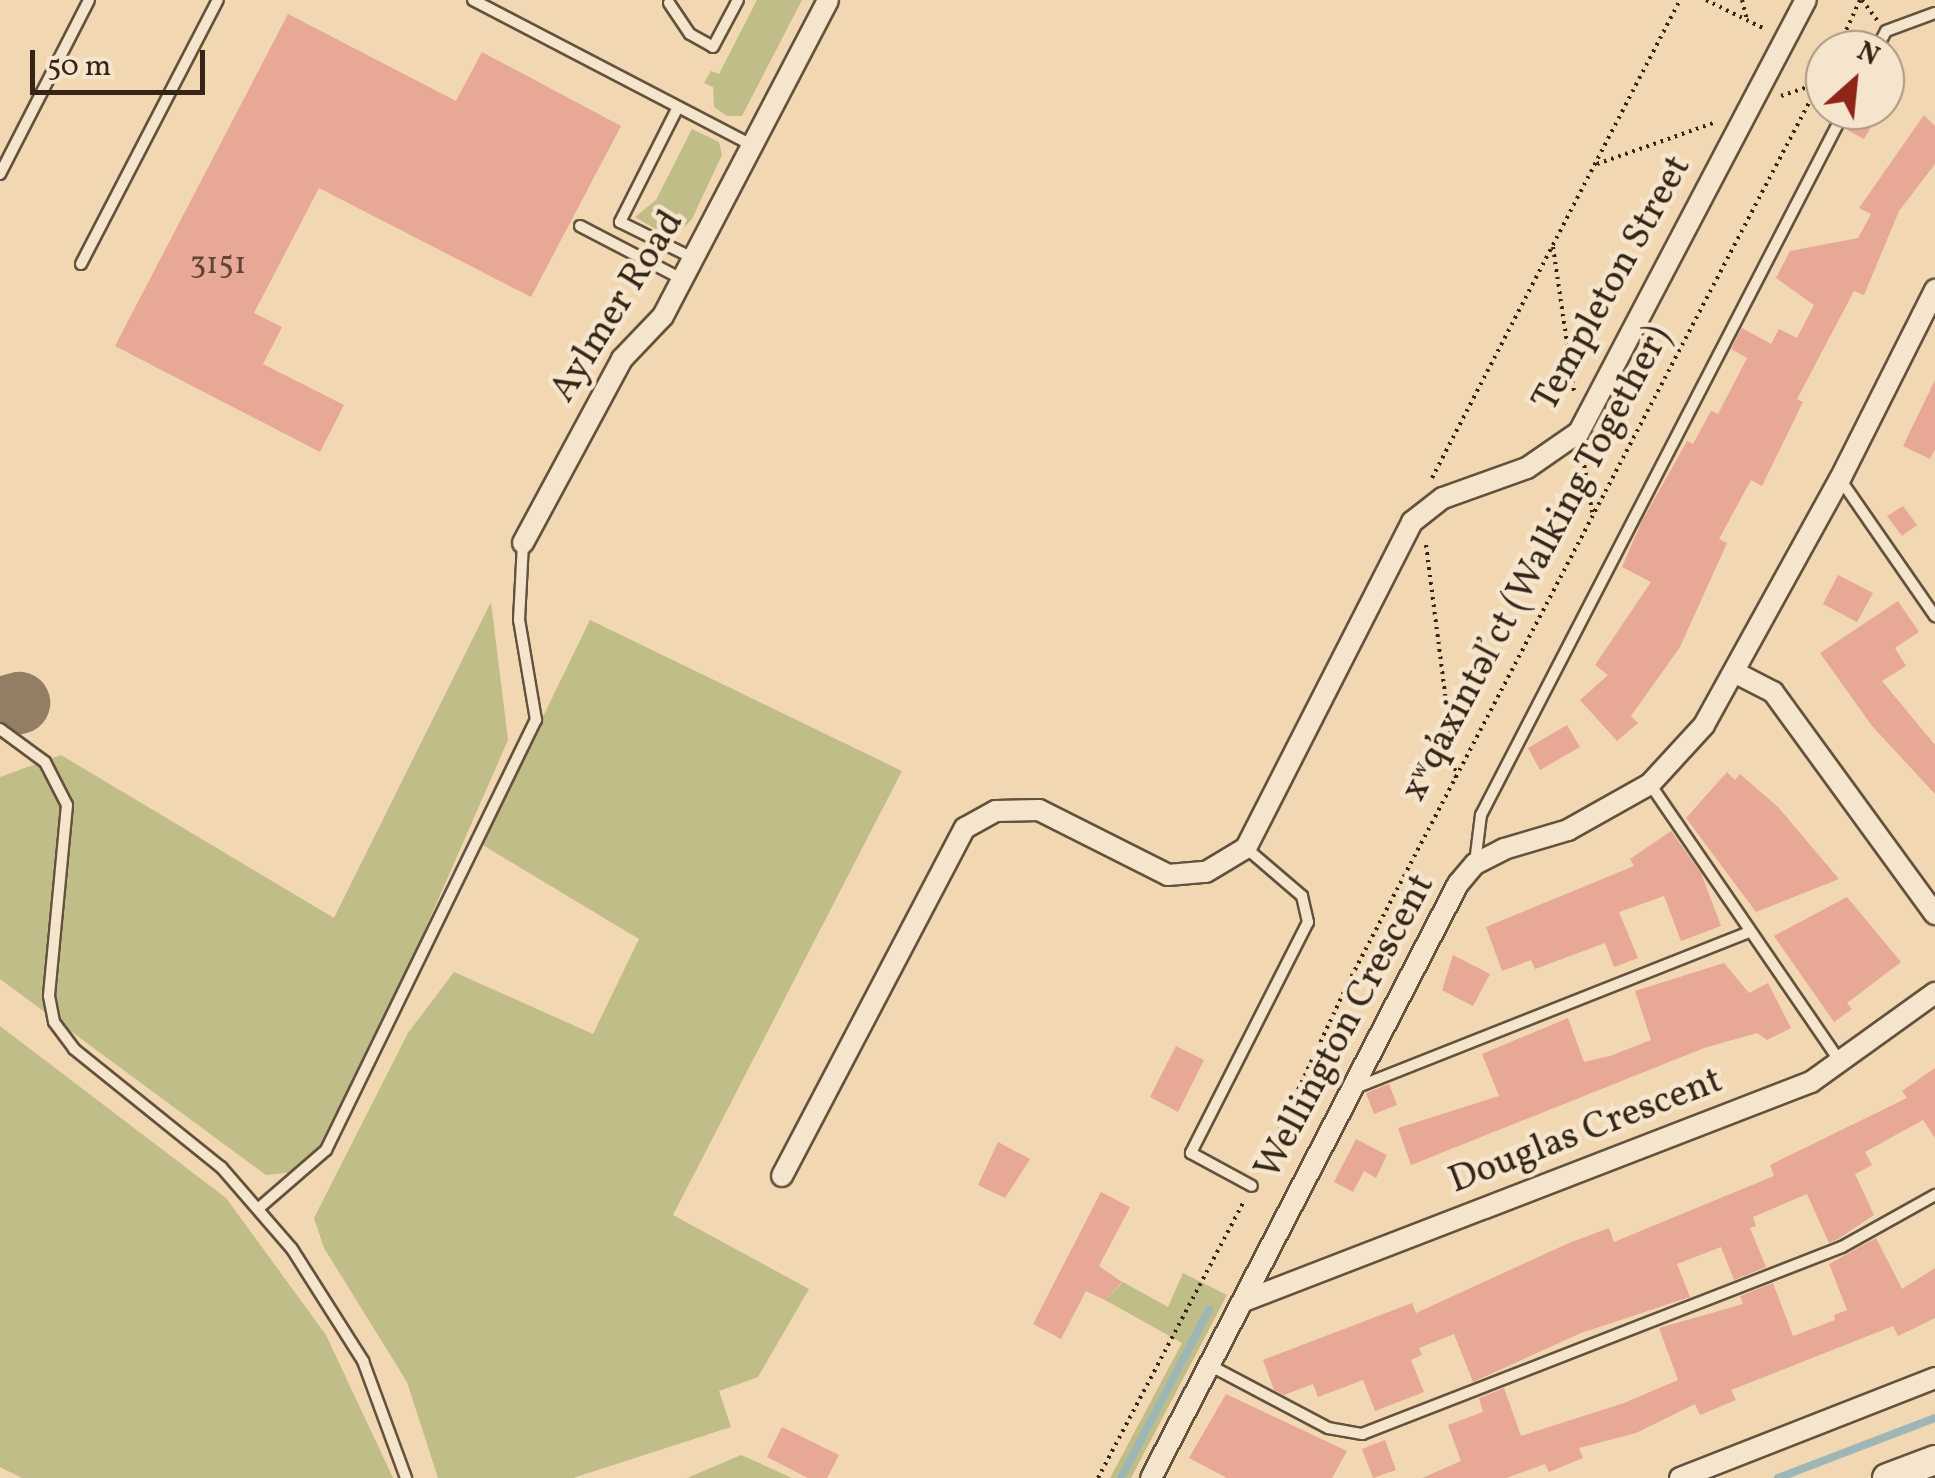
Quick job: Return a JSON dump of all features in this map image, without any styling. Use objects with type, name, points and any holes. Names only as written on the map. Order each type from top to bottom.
[{"type":"street","name":"Aylmer Road","points":[[523,543],[622,358],[663,316],[828,0]]},
{"type":"street","name":"Templeton Street","points":[[1246,848],[1412,522],[1443,498],[1526,468],[1579,432],[1806,0]]},
{"type":"street","name":"Wellington Crescent","points":[[1151,1478],[1458,884],[1475,864],[1568,830],[1650,784],[1704,725],[1840,479],[1935,290]]},
{"type":"street","points":[[1734,672],[1773,692],[1935,914]]},
{"type":"street","points":[[782,1176],[965,828],[996,811],[1039,810],[1168,875],[1206,872],[1246,848]]},
{"type":"street","name":"Douglas Crescent","points":[[1244,1302],[1812,1082],[1935,993]]},
{"type":"street","points":[[1680,1478],[1935,1378]]},
{"type":"street","points":[[1887,1478],[1935,1460]]},
{"type":"lane","points":[[0,174],[89,0]]},
{"type":"lane","points":[[81,264],[218,0]]},
{"type":"lane","points":[[473,0],[752,146]]},
{"type":"lane","points":[[667,1],[690,34],[712,47],[738,0]]},
{"type":"lane","points":[[1889,30],[1935,12]]},
{"type":"lane","points":[[678,107],[620,222],[693,258]]},
{"type":"lane","points":[[1475,864],[1481,814],[1835,130]]},
{"type":"lane","points":[[580,226],[682,279]]},
{"type":"lane","points":[[1840,479],[1935,616]]},
{"type":"lane","points":[[260,1208],[326,1150],[536,720],[519,620],[523,543]]},
{"type":"lane","points":[[0,728],[44,762],[68,805],[49,996],[54,1022],[74,1049],[221,1167],[260,1208],[330,1302],[362,1361],[406,1478]]},
{"type":"lane","points":[[1650,784],[1841,1061]]},
{"type":"lane","points":[[1246,848],[1302,896],[1308,922],[1191,1154],[1251,1188]]},
{"type":"lane","points":[[1351,1090],[1749,932]]},
{"type":"lane","points":[[1211,1366],[1328,1428],[1362,1434],[1842,1247],[1935,1195]]},
{"type":"path","points":[[1429,483],[1680,0]]},
{"type":"path","points":[[1706,0],[1785,40]]},
{"type":"path","points":[[1742,0],[1746,20]]},
{"type":"path","points":[[1846,30],[1860,0],[1885,30]]},
{"type":"path","points":[[1763,102],[1805,88]]},
{"type":"path","name":"xʷq̓axintəl̕ ct (Walking Together)","points":[[1098,1478],[1251,1188],[1456,778],[1805,111]]},
{"type":"path","points":[[1594,165],[1730,118]]},
{"type":"path","points":[[1552,246],[1574,392]]},
{"type":"path","points":[[1580,444],[1592,517]]},
{"type":"path","points":[[1424,530],[1456,778]]},
{"type":"shaded area","points":[[757,0],[802,0],[742,116],[727,116],[714,107],[713,87],[704,83],[711,71],[719,74]]},
{"type":"shaded area","points":[[692,129],[719,142],[722,155],[692,219],[679,233],[664,234],[635,217],[656,200]]},
{"type":"shaded area","points":[[491,602],[508,740],[331,1144],[305,1171],[266,1175],[0,979],[0,777],[61,755],[334,918]]},
{"type":"shaded area","points":[[590,620],[902,771],[673,1215],[809,1289],[758,1377],[719,1391],[731,1427],[573,1478],[438,1478],[407,1382],[324,1248],[314,1218],[408,1033],[454,972],[593,1034],[639,939],[481,844]]},
{"type":"shaded area","points":[[0,1026],[226,1198],[326,1335],[393,1478],[22,1478],[0,1467]]},
{"type":"shaded area","points":[[1183,1273],[1227,1295],[1131,1478],[1110,1478],[1182,1343],[1105,1300],[1123,1282],[1168,1307]]},
{"type":"shaded area","points":[[741,1455],[792,1478],[687,1478]]},
{"type":"building","points":[[288,14],[456,101],[482,52],[621,126],[531,297],[319,188],[254,313],[282,327],[263,364],[344,405],[320,452],[115,346]]},
{"type":"building","points":[[1924,115],[1935,126],[1935,164],[1899,211],[1864,295],[1854,291],[1797,399],[1803,402],[1762,486],[1751,480],[1719,539],[1727,543],[1680,647],[1631,716],[1638,723],[1617,741],[1580,700],[1608,675],[1595,665],[1651,582],[1622,567],[1642,521],[1687,441],[1693,444],[1711,411],[1718,414],[1747,358],[1731,349],[1742,328],[1771,344],[1779,329],[1797,338],[1814,305],[1776,278],[1790,251],[1858,238],[1871,214],[1859,208]]},
{"type":"building","points":[[1847,130],[1869,130],[1864,139]]},
{"type":"building","points":[[1935,380],[1935,449],[1930,459],[1903,446]]},
{"type":"building","points":[[1903,506],[1917,525],[1902,536],[1887,516]]},
{"type":"building","points":[[1838,575],[1873,593],[1857,622],[1823,604]]},
{"type":"building","points":[[1898,601],[1919,632],[1895,648],[1906,666],[1882,681],[1935,745],[1935,794],[1872,726],[1820,653]]},
{"type":"building","points":[[1567,725],[1580,747],[1540,770],[1528,748]]},
{"type":"building","points":[[1727,772],[1735,780],[1740,774],[1778,807],[1839,879],[1756,912],[1686,818]]},
{"type":"building","points":[[1671,831],[1701,873],[1721,926],[1681,941],[1664,896],[1619,912],[1638,958],[1614,967],[1605,943],[1535,969],[1531,960],[1502,971],[1486,927],[1634,866],[1630,859]]},
{"type":"building","points":[[1847,897],[1901,962],[1847,1003],[1852,1009],[1834,1022],[1774,936]]},
{"type":"building","points":[[1453,955],[1490,974],[1473,1006],[1442,990]]},
{"type":"building","points":[[1724,963],[1749,993],[1768,983],[1791,1028],[1767,1040],[1757,1033],[1704,1048],[1411,1165],[1398,1128],[1499,1096],[1482,1054],[1568,1018],[1584,1062],[1610,1056],[1651,1040],[1635,991]]},
{"type":"building","points":[[1176,1046],[1204,1060],[1178,1112],[1150,1097]]},
{"type":"building","points":[[1935,1068],[1935,1138],[1923,1120],[1865,1152],[1872,1165],[1855,1174],[1874,1215],[1838,1239],[1829,1243],[1807,1194],[1753,1217],[1756,1226],[1750,1228],[1766,1267],[1734,1280],[1721,1247],[1677,1264],[1690,1297],[1581,1333],[1473,1382],[1454,1334],[1419,1348],[1422,1355],[1411,1360],[1424,1392],[1375,1411],[1363,1380],[1318,1397],[1313,1384],[1284,1395],[1274,1390],[1263,1360],[1412,1303],[1416,1313],[1609,1228],[1614,1242],[1774,1176],[1770,1165],[1907,1098],[1902,1091]]},
{"type":"building","points":[[1389,1084],[1397,1105],[1374,1114],[1366,1093]]},
{"type":"building","points":[[1356,1139],[1387,1155],[1376,1178],[1364,1171],[1353,1192],[1334,1182]]},
{"type":"building","points":[[998,1142],[1030,1159],[1005,1198],[978,1185]]},
{"type":"building","points":[[1101,1192],[1130,1207],[1099,1266],[1122,1282],[1105,1300],[1086,1291],[1061,1339],[1033,1324]]},
{"type":"building","points":[[1876,1238],[1902,1289],[1935,1268],[1935,1318],[1898,1336],[1893,1326],[1731,1390],[1736,1400],[1700,1415],[1695,1404],[1636,1433],[1579,1448],[1583,1458],[1549,1472],[1545,1464],[1506,1478],[1422,1478],[1461,1461],[1448,1425],[1483,1412],[1479,1398],[1504,1388],[1521,1436],[1624,1403],[1678,1380],[1659,1328],[1743,1304],[1740,1296],[1773,1283],[1793,1336],[1835,1320],[1834,1315],[1847,1310],[1829,1264]]},
{"type":"building","points":[[1226,1394],[1347,1451],[1332,1478],[1227,1478],[1189,1458]]},
{"type":"building","points":[[782,1427],[839,1455],[827,1478],[808,1478],[767,1457]]},
{"type":"building","points":[[1385,1440],[1396,1470],[1373,1478],[1362,1449]]},
{"type":"waterway","points":[[1121,1478],[1209,1310]]},
{"type":"waterway","points":[[1778,1478],[1935,1418]]},
{"type":"taxiway","points":[[0,708],[19,703]]}]
